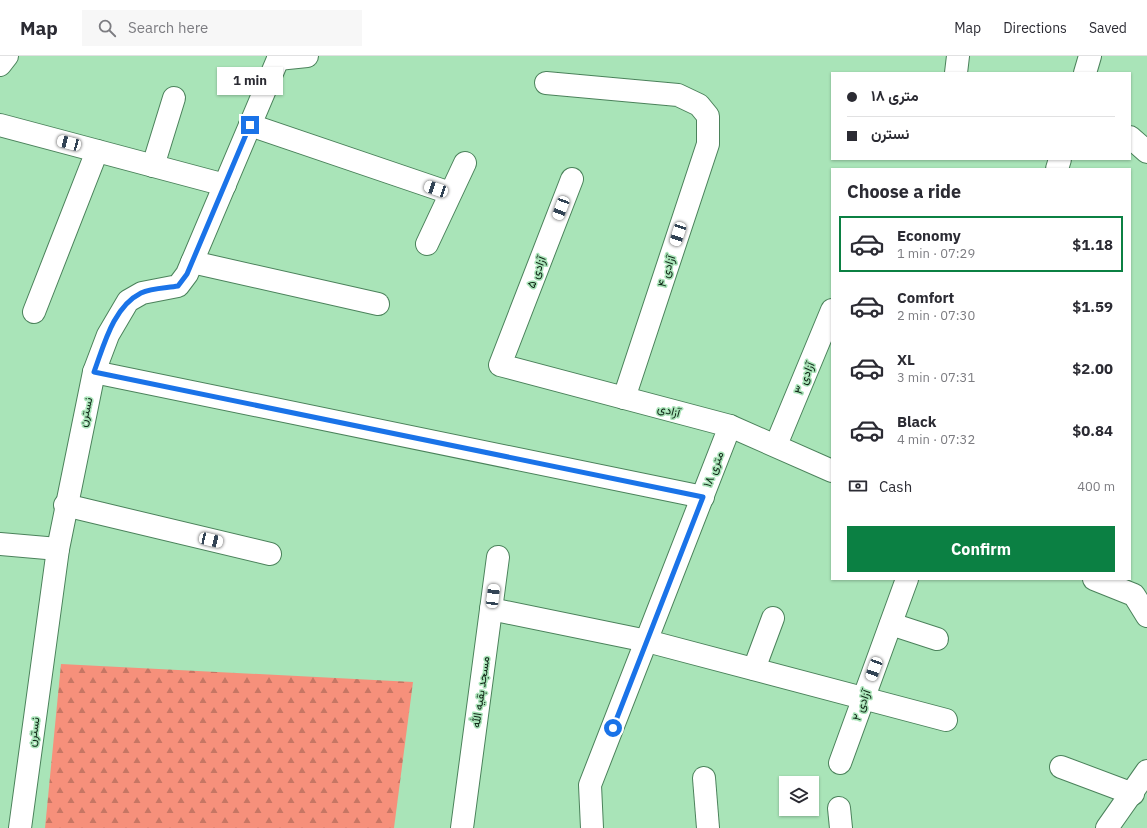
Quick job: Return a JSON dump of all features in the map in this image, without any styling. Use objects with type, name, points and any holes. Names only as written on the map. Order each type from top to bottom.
[{"type":"street","points":[[0,65],[7,56]]},
{"type":"street","points":[[277,57],[306,56]]},
{"type":"street","points":[[956,72],[958,56]]},
{"type":"street","points":[[1085,72],[1090,56]]},
{"type":"street","name":"نسترن","points":[[20,828],[65,505],[94,372],[108,335],[128,301],[142,293],[178,286],[187,274],[277,57]]},
{"type":"street","name":"آزادی ۴","points":[[546,83],[678,94],[699,105],[708,116],[708,144],[624,398]]},
{"type":"street","points":[[153,166],[174,98]]},
{"type":"street","points":[[0,125],[225,185]]},
{"type":"street","points":[[250,125],[450,194]]},
{"type":"street","points":[[1131,138],[1147,152]]},
{"type":"street","points":[[34,312],[97,151]]},
{"type":"street","points":[[427,244],[465,163]]},
{"type":"street","name":"آزادی ۵","points":[[500,365],[572,179]]},
{"type":"street","points":[[192,262],[378,304]]},
{"type":"street","name":"آزادی ۳","points":[[776,446],[831,312]]},
{"type":"street","name":"آزادی","points":[[500,365],[730,426],[831,471]]},
{"type":"street","points":[[94,372],[703,497]]},
{"type":"street","name":"۱۸ متری","points":[[592,828],[590,786],[730,426]]},
{"type":"street","points":[[65,505],[270,554]]},
{"type":"street","points":[[0,544],[58,549]]},
{"type":"street","name":"مسجد بقیه الله","points":[[462,828],[498,557]]},
{"type":"street","name":"آزادی ۲","points":[[840,763],[907,580]]},
{"type":"street","points":[[1096,580],[1134,595],[1147,616]]},
{"type":"street","points":[[491,609],[647,641],[946,720]]},
{"type":"street","points":[[754,669],[773,618]]},
{"type":"street","points":[[890,624],[937,639]]},
{"type":"street","points":[[1061,767],[1133,794]]},
{"type":"street","points":[[1107,828],[1133,794],[1147,771]]},
{"type":"street","points":[[704,778],[708,828]]},
{"type":"green space","points":[[61,664],[413,682],[394,828],[45,828]]},
{"type":"route","points":[[250,125],[187,274],[178,286],[142,293],[128,301],[118,315],[108,335],[94,372],[703,497],[613,728]]}]
